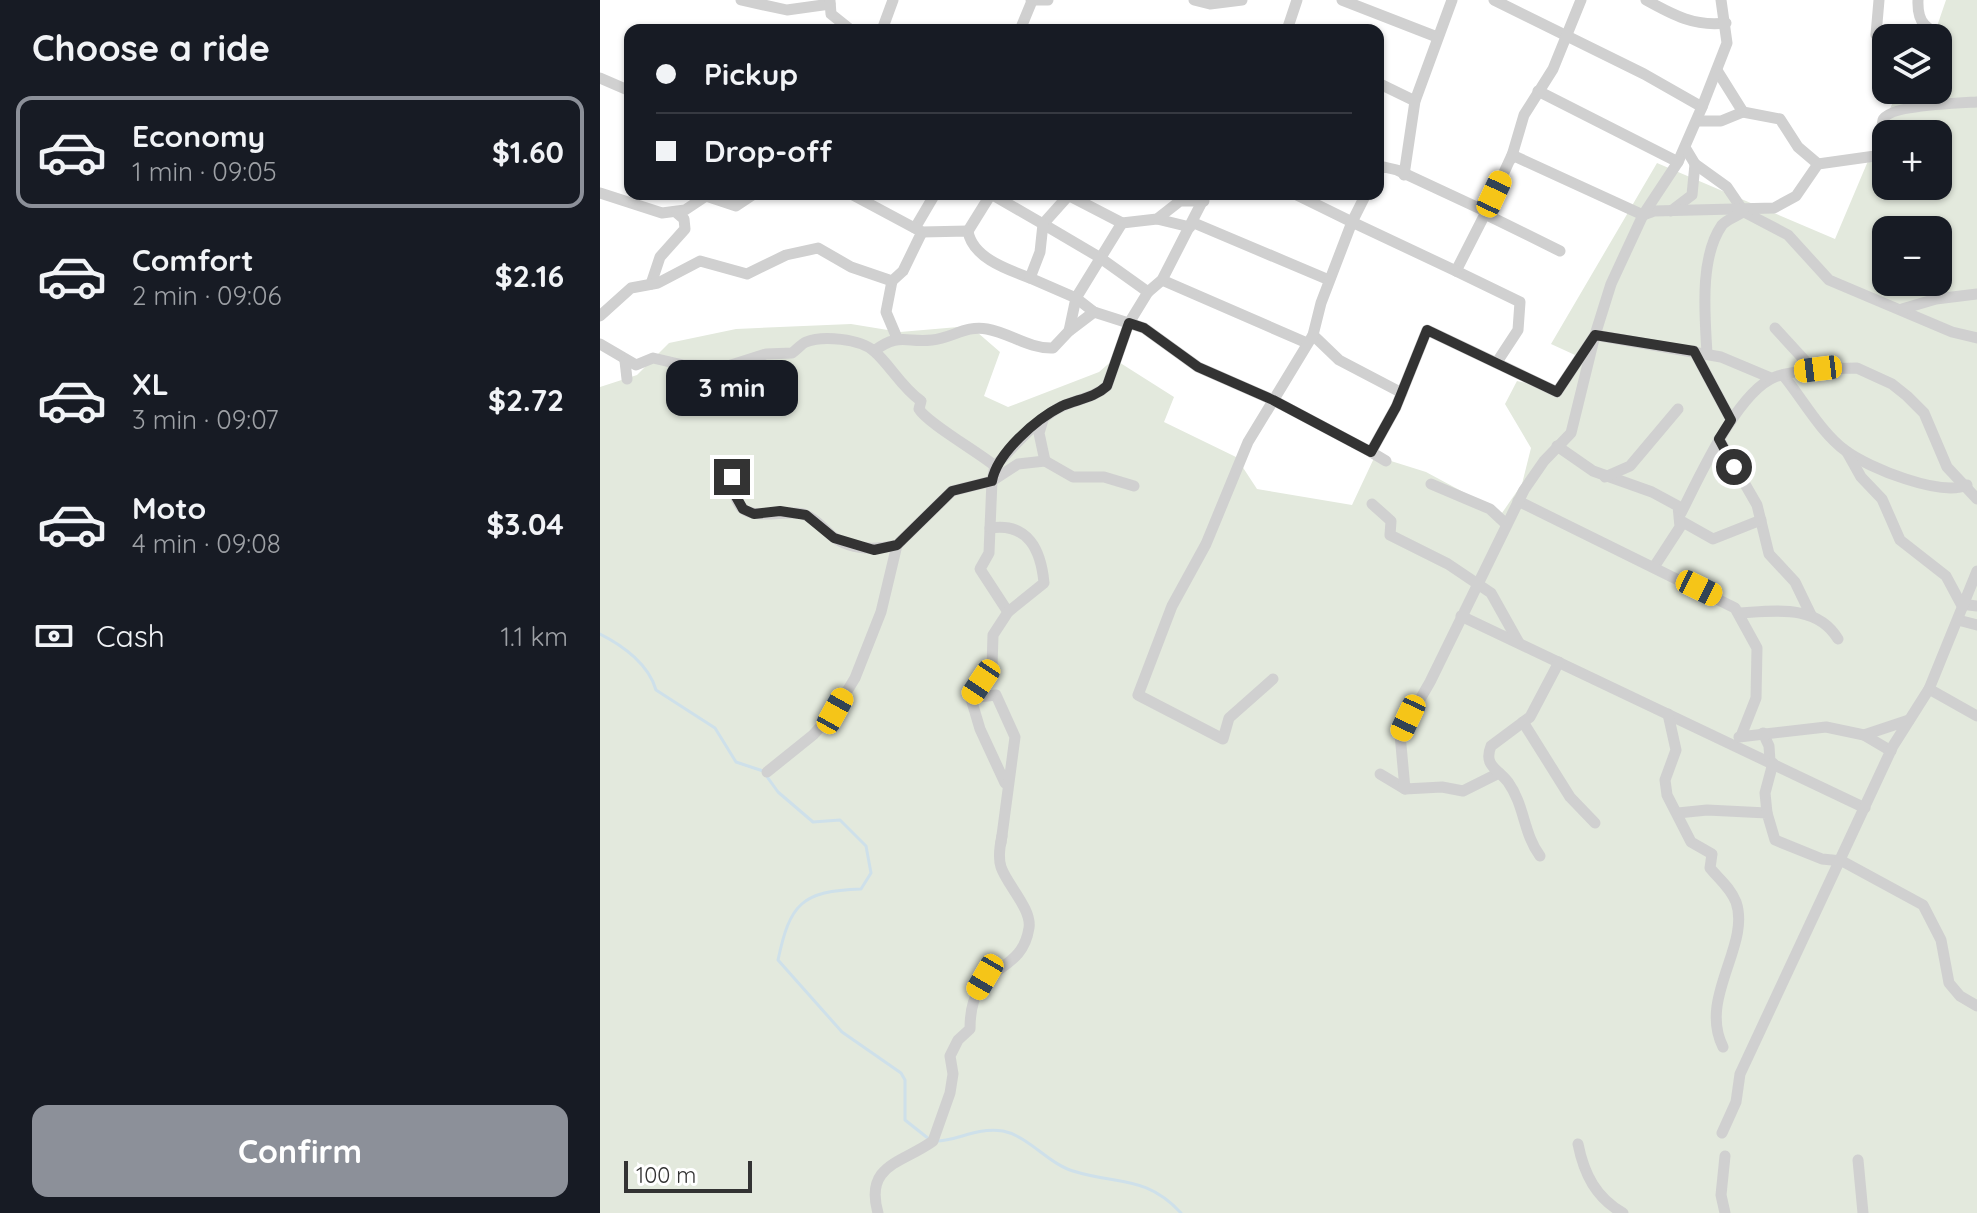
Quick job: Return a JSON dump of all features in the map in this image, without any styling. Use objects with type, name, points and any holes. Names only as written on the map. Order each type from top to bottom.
[{"type":"street","points":[[741,0],[787,10],[830,2],[831,14],[844,24]]},
{"type":"street","points":[[884,24],[893,0]]},
{"type":"street","points":[[1022,24],[1031,0],[1048,0]]},
{"type":"street","points":[[1194,0],[1210,4],[1242,0]]},
{"type":"street","points":[[1289,24],[1297,0]]},
{"type":"street","points":[[1342,0],[1437,37]]},
{"type":"street","points":[[1494,0],[1702,107]]},
{"type":"street","points":[[1456,271],[1512,155],[1524,115],[1553,69],[1581,0]]},
{"type":"street","points":[[1646,0],[1685,20],[1699,24],[1726,23]]},
{"type":"street","points":[[1405,789],[1400,734],[1518,501],[1557,446],[1571,433],[1611,284],[1643,215],[1686,149],[1718,72],[1727,43],[1721,0]]},
{"type":"street","points":[[1877,24],[1879,0]]},
{"type":"street","points":[[1918,0],[1923,24]]},
{"type":"street","points":[[1404,175],[1415,101],[1448,2]]},
{"type":"street","points":[[1718,72],[1743,112]]},
{"type":"street","points":[[600,78],[624,88]]},
{"type":"street","points":[[1384,86],[1415,101]]},
{"type":"street","points":[[1538,91],[1678,162]]},
{"type":"street","points":[[1512,155],[1643,215],[1670,211],[1744,212],[1788,203],[1818,164],[1875,156],[1883,144],[1883,119],[1901,109],[1977,102]]},
{"type":"street","points":[[1697,121],[1721,121],[1743,112],[1780,119],[1798,147],[1818,164]]},
{"type":"street","points":[[1686,149],[1695,164],[1719,178],[1744,212],[1788,235],[1829,280],[1952,332],[1977,338]]},
{"type":"street","points":[[1670,211],[1692,195],[1695,164]]},
{"type":"street","points":[[1384,169],[1390,168],[1560,251]]},
{"type":"street","points":[[600,193],[624,196]]},
{"type":"street","points":[[637,200],[662,213],[685,210],[696,200]]},
{"type":"street","points":[[722,200],[736,206],[745,200]]},
{"type":"street","points":[[862,200],[918,230],[968,231]]},
{"type":"street","points":[[897,338],[886,312],[892,281],[903,271],[932,200]]},
{"type":"street","points":[[987,200],[968,231],[969,238],[990,260],[1076,298],[1094,312],[1144,328],[1198,367],[1273,400],[1386,461]]},
{"type":"street","points":[[1001,200],[1099,257],[1148,292]]},
{"type":"street","points":[[1030,278],[1040,252],[1043,224],[1063,200]]},
{"type":"street","points":[[1077,200],[1122,223],[1157,219],[1192,225],[1329,280]]},
{"type":"street","points":[[1157,219],[1172,203],[1184,200]]},
{"type":"street","points":[[1008,612],[980,569],[989,553],[995,466],[1056,409],[1099,394],[1107,386],[1129,323],[1148,292],[1162,280],[1204,200]]},
{"type":"street","points":[[1307,200],[1520,302],[1518,330],[1497,362]]},
{"type":"street","points":[[1273,679],[1229,718],[1223,739],[1138,695],[1172,606],[1206,544],[1248,442],[1310,339],[1329,280],[1363,200]]},
{"type":"street","points":[[1707,354],[1703,301],[1710,259],[1723,224],[1744,212]]},
{"type":"street","points":[[651,284],[660,257],[685,229],[684,219],[677,213]]},
{"type":"street","points":[[1069,331],[1076,298],[1122,223]]},
{"type":"street","points":[[600,316],[631,288],[651,284],[700,261],[747,274],[786,255],[818,248],[851,267],[892,281]]},
{"type":"street","points":[[1162,280],[1310,339],[1339,360],[1402,393]]},
{"type":"street","points":[[1902,309],[1936,299],[1977,294]]},
{"type":"street","points":[[874,351],[897,338],[929,340],[971,328],[988,329],[1053,348],[1094,312]]},
{"type":"street","points":[[1775,328],[1796,354],[1818,369]]},
{"type":"street","points":[[1371,452],[1402,393],[1427,330],[1557,392],[1595,335]]},
{"type":"street","points":[[1595,335],[1694,351],[1777,376],[1847,452],[1861,477],[1882,499],[1900,540],[1946,576],[1961,604]]},
{"type":"street","points":[[600,344],[636,365],[653,358],[699,366],[739,365],[760,355],[792,353],[803,343],[819,339],[841,341],[874,351],[904,388],[921,401],[919,409],[925,420],[956,436],[995,466]]},
{"type":"street","points":[[1694,351],[1731,420]]},
{"type":"street","points":[[625,361],[627,379]]},
{"type":"street","points":[[1654,567],[1731,420],[1777,376],[1818,369],[1857,368],[1899,390],[1924,413],[1941,459],[1977,500]]},
{"type":"street","points":[[1605,477],[1630,466],[1678,409]]},
{"type":"street","points":[[1043,420],[1039,433],[1045,461]]},
{"type":"street","points":[[1719,439],[1757,505],[1769,554],[1795,582],[1811,615]]},
{"type":"street","points":[[1557,446],[1605,477],[1669,500],[1681,517],[1713,539],[1761,520]]},
{"type":"street","points":[[1847,452],[1930,488],[1954,491],[1967,485]]},
{"type":"street","points":[[730,461],[734,493],[743,509],[754,514],[780,511],[806,515],[834,538],[854,546],[874,550],[897,545]]},
{"type":"street","points":[[767,772],[813,735],[835,711],[855,678],[881,612],[897,545],[952,491],[992,481],[1018,464],[1045,461],[1073,477],[1104,477],[1134,486]]},
{"type":"street","points":[[1431,484],[1490,509],[1506,524]]},
{"type":"street","points":[[1518,501],[1731,604],[1757,648],[1756,698],[1741,736]]},
{"type":"street","points":[[1372,504],[1391,521],[1390,535],[1448,564],[1491,593],[1519,643]]},
{"type":"street","points":[[970,695],[992,667],[993,635],[1008,612],[1044,583],[1042,557],[1027,537],[1006,526],[990,528]]},
{"type":"street","points":[[1722,1133],[1736,1102],[1740,1074],[1891,751],[1929,689],[1977,571]]},
{"type":"street","points":[[1961,604],[1977,606]]},
{"type":"street","points":[[1739,613],[1811,615],[1826,622],[1838,639]]},
{"type":"street","points":[[1461,616],[1865,808]]},
{"type":"street","points":[[1958,620],[1977,625]]},
{"type":"street","points":[[1540,856],[1528,840],[1523,812],[1508,782],[1488,760],[1491,746],[1523,722],[1559,662]]},
{"type":"street","points":[[1929,689],[1977,716]]},
{"type":"street","points":[[970,695],[980,729],[1004,778],[1007,803],[1001,843]]},
{"type":"street","points":[[878,1213],[876,1182],[884,1168],[914,1155],[933,1141],[950,1093],[953,1074],[950,1056],[958,1040],[970,1029],[970,1007],[985,977],[1014,961],[1029,927],[1028,917],[999,864],[1015,737],[996,695],[970,695]]},
{"type":"street","points":[[1668,714],[1676,757],[1664,786],[1691,842],[1712,854],[1710,868],[1722,879],[1736,904],[1736,936],[1715,1012],[1716,1033],[1723,1047]]},
{"type":"street","points":[[1864,735],[1909,720]]},
{"type":"street","points":[[1523,722],[1570,797],[1595,823]]},
{"type":"street","points":[[1728,743],[1741,736],[1826,727],[1864,735],[1891,751]]},
{"type":"street","points":[[1763,733],[1772,762],[1765,793],[1775,840],[1822,859],[1842,861],[1923,905],[1941,940],[1949,983],[1960,996],[1977,1006]]},
{"type":"street","points":[[1380,774],[1405,789],[1442,787],[1463,791],[1499,773]]},
{"type":"street","points":[[1678,813],[1707,810],[1767,813]]},
{"type":"street","points":[[1578,1144],[1588,1180],[1596,1191],[1623,1213]]},
{"type":"street","points":[[1725,1156],[1721,1195],[1725,1213]]},
{"type":"street","points":[[1858,1160],[1863,1213]]},
{"type":"shaded area","points":[[1946,0],[1977,0],[1977,1213],[600,1213],[600,387],[637,375],[669,343],[736,329],[851,324],[900,332],[970,326],[1000,352],[984,396],[1008,407],[1099,372],[1114,359],[1174,397],[1164,422],[1236,457],[1257,489],[1352,505],[1375,456],[1426,472],[1502,513],[1522,484],[1531,448],[1505,404],[1517,381],[1558,390],[1575,355],[1551,344],[1657,163],[1835,239],[1872,151],[1872,200],[1952,200],[1952,120],[1885,120],[1892,104],[1952,104],[1952,24],[1938,24]]},
{"type":"waterway","points":[[600,634],[634,657],[648,672],[656,690],[715,728],[736,762],[763,771],[778,792],[813,822],[840,820],[866,846],[871,873],[861,889],[824,893],[802,904],[788,926],[778,960],[842,1032],[901,1073],[905,1080],[905,1120],[929,1139]]},
{"type":"waterway","points":[[936,1141],[984,1131],[1003,1131],[1021,1138],[1073,1171],[1156,1192],[1181,1213]]},
{"type":"route","points":[[732,477],[734,493],[743,509],[754,514],[780,511],[806,515],[834,538],[854,546],[874,550],[897,545],[952,491],[992,481],[995,466],[1025,434],[1056,409],[1099,394],[1107,386],[1129,323],[1144,328],[1198,367],[1273,400],[1371,452],[1396,407],[1427,330],[1462,344],[1557,392],[1595,335],[1694,351],[1709,385],[1731,420],[1719,439],[1734,467]]}]
